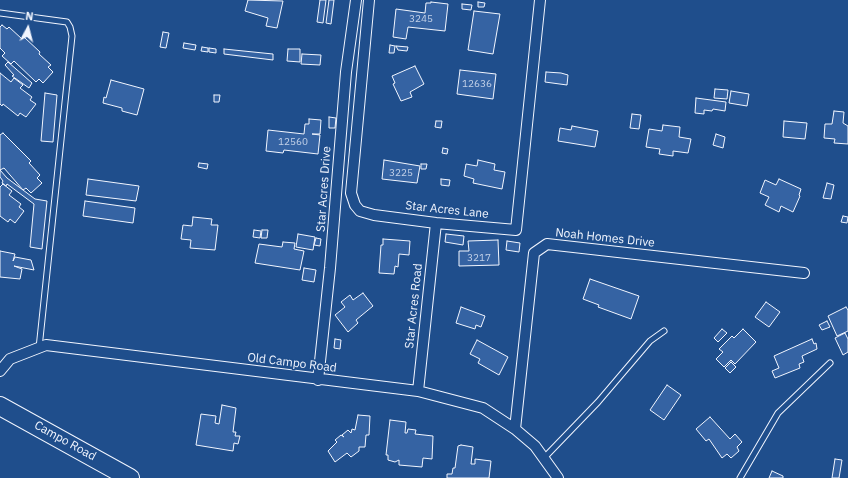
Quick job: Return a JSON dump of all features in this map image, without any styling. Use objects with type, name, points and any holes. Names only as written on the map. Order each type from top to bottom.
[{"type":"highway","name":"Campo Road","points":[[0,406],[130,478]]},
{"type":"street","name":"Star Acres Drive","points":[[318,380],[330,268],[346,72],[356,0]]},
{"type":"street","name":"Star Acres Lane","points":[[369,0],[351,193],[355,205],[360,211],[374,215],[436,223],[516,230],[540,0]]},
{"type":"street","name":"Star Acres Road","points":[[418,391],[436,223]]},
{"type":"street","name":"Noah Homes Drive","points":[[515,429],[534,253],[547,244],[804,273]]},
{"type":"street","name":"Old Campo Road","points":[[0,371],[10,359],[46,345],[318,380],[418,391],[483,408],[515,429],[536,446],[558,478]]},
{"type":"lane","points":[[0,13],[67,22],[72,36],[39,348]]},
{"type":"lane","points":[[544,458],[598,402],[650,341],[664,331]]},
{"type":"lane","points":[[740,478],[778,414],[830,363]]},
{"type":"building","points":[[248,0],[283,1],[277,28],[266,26],[268,18],[245,11]]},
{"type":"building","points":[[320,0],[326,0],[323,23],[317,22]]},
{"type":"building","points":[[329,0],[334,0],[331,24],[326,23]]},
{"type":"building","points":[[431,2],[448,4],[445,31],[408,27],[406,39],[393,37],[396,9],[425,13],[426,3]]},
{"type":"building","points":[[478,2],[485,3],[484,7],[478,7]]},
{"type":"building","points":[[462,4],[472,5],[471,10],[462,9]]},
{"type":"building","points":[[474,11],[500,14],[493,54],[468,50]]},
{"type":"building","points":[[2,25],[7,29],[9,27],[22,39],[24,37],[51,65],[48,67],[53,72],[43,83],[39,79],[36,82],[14,61],[11,64],[2,56],[5,53],[0,48],[0,27]]},
{"type":"building","points":[[163,32],[169,33],[166,48],[160,47]]},
{"type":"building","points":[[184,43],[196,45],[195,50],[183,48]]},
{"type":"building","points":[[390,45],[395,46],[394,53],[389,53]]},
{"type":"building","points":[[396,46],[408,47],[407,51],[398,50]]},
{"type":"building","points":[[202,47],[208,48],[208,52],[201,51]]},
{"type":"building","points":[[209,48],[216,49],[216,53],[209,52]]},
{"type":"building","points":[[224,49],[273,54],[273,60],[224,54]]},
{"type":"building","points":[[288,49],[300,49],[300,62],[287,61]]},
{"type":"building","points":[[302,54],[321,55],[320,65],[301,64]]},
{"type":"building","points":[[8,62],[32,83],[29,88],[12,76],[14,75],[5,65]]},
{"type":"building","points":[[415,66],[424,84],[410,92],[412,97],[401,101],[393,84],[395,83],[392,76]]},
{"type":"building","points":[[460,70],[496,74],[493,99],[457,94]]},
{"type":"building","points":[[546,72],[568,75],[567,85],[545,82]]},
{"type":"building","points":[[0,73],[11,82],[14,78],[23,85],[20,88],[32,97],[30,100],[36,104],[26,117],[20,113],[18,116],[3,104],[2,106],[0,104]]},
{"type":"building","points":[[111,80],[144,89],[137,115],[122,111],[122,108],[103,103]]},
{"type":"building","points":[[715,89],[728,90],[727,99],[714,98]]},
{"type":"building","points":[[731,91],[749,94],[747,106],[729,103]]},
{"type":"building","points":[[45,93],[57,95],[53,142],[41,141]]},
{"type":"building","points":[[214,95],[220,95],[219,102],[214,102]]},
{"type":"building","points":[[696,98],[726,102],[725,111],[713,109],[712,111],[704,110],[704,114],[695,113]]},
{"type":"building","points":[[834,111],[844,112],[843,123],[848,126],[848,144],[834,143],[835,139],[824,138],[825,124],[832,124]]},
{"type":"building","points":[[632,114],[641,115],[639,129],[630,128]]},
{"type":"building","points":[[329,117],[336,118],[335,128],[329,128]]},
{"type":"building","points":[[309,119],[321,120],[320,134],[312,134],[320,135],[318,154],[284,150],[283,153],[266,151],[268,130],[304,134],[305,124],[309,124]]},
{"type":"building","points":[[436,121],[442,121],[441,128],[435,127]]},
{"type":"building","points":[[784,121],[807,123],[805,139],[783,137]]},
{"type":"building","points":[[663,125],[680,127],[679,137],[691,139],[688,153],[673,151],[673,156],[659,154],[660,149],[646,147],[649,129],[662,131]]},
{"type":"building","points":[[572,126],[598,131],[595,147],[558,141],[560,128],[571,130]]},
{"type":"building","points":[[3,133],[31,161],[29,163],[40,175],[37,178],[42,183],[31,193],[26,188],[23,190],[4,168],[0,170],[0,135]]},
{"type":"building","points":[[716,134],[725,137],[723,148],[713,145]]},
{"type":"building","points":[[443,148],[448,149],[447,154],[442,153]]},
{"type":"building","points":[[384,160],[420,166],[417,183],[382,179]]},
{"type":"building","points":[[478,160],[495,164],[494,170],[505,172],[502,189],[473,183],[474,179],[464,176],[466,164],[477,166]]},
{"type":"building","points":[[199,163],[208,164],[207,169],[198,167]]},
{"type":"building","points":[[421,164],[427,164],[426,169],[421,169]]},
{"type":"building","points":[[0,170],[7,178],[35,199],[47,201],[42,249],[30,247],[34,204],[7,184],[6,186],[2,183],[3,181],[0,177]]},
{"type":"building","points":[[88,179],[139,186],[136,201],[86,195]]},
{"type":"building","points":[[441,179],[450,180],[449,186],[441,185]]},
{"type":"building","points":[[779,179],[801,189],[800,196],[793,212],[781,206],[779,212],[765,205],[769,197],[760,193],[765,180],[776,185]]},
{"type":"building","points":[[827,183],[834,185],[831,199],[823,198]]},
{"type":"building","points":[[3,184],[12,191],[9,195],[21,204],[19,207],[24,211],[15,223],[10,219],[8,222],[0,216],[0,187]]},
{"type":"building","points":[[85,201],[135,208],[133,223],[83,216]]},
{"type":"building","points":[[843,216],[848,217],[847,223],[841,222]]},
{"type":"building","points":[[193,217],[212,219],[211,225],[218,225],[215,250],[190,248],[191,240],[181,239],[183,225],[192,226]]},
{"type":"building","points":[[254,230],[261,231],[260,238],[253,237]]},
{"type":"building","points":[[262,230],[268,230],[267,238],[261,238]]},
{"type":"building","points":[[298,234],[315,237],[313,250],[296,247]]},
{"type":"building","points":[[446,234],[464,236],[463,245],[445,242]]},
{"type":"building","points":[[316,238],[321,239],[320,246],[314,245]]},
{"type":"building","points":[[383,239],[410,241],[409,255],[399,254],[398,267],[395,266],[394,274],[379,273],[381,245],[383,245]]},
{"type":"building","points":[[498,240],[499,265],[459,266],[459,251],[469,251],[468,241]]},
{"type":"building","points":[[507,241],[520,243],[519,252],[506,250]]},
{"type":"building","points":[[283,242],[295,243],[294,249],[304,251],[300,270],[255,263],[259,244],[282,247]]},
{"type":"building","points":[[0,251],[15,254],[13,261],[15,257],[31,260],[34,270],[14,266],[22,269],[20,279],[0,277]]},
{"type":"building","points":[[304,268],[316,270],[314,282],[302,280]]},
{"type":"building","points":[[590,279],[639,296],[631,319],[598,307],[599,305],[583,299]]},
{"type":"building","points":[[363,293],[373,306],[356,320],[358,323],[348,332],[335,315],[345,307],[341,302],[350,295],[353,300]]},
{"type":"building","points":[[766,302],[780,312],[769,327],[755,317]]},
{"type":"building","points":[[461,307],[485,316],[481,327],[476,325],[475,329],[456,323]]},
{"type":"building","points":[[846,307],[848,310],[848,331],[837,336],[828,316]]},
{"type":"building","points":[[827,321],[830,327],[822,330],[819,325]]},
{"type":"building","points":[[722,329],[727,333],[718,342],[714,338]]},
{"type":"building","points":[[743,329],[756,342],[735,364],[731,360],[724,367],[716,359],[723,352],[719,349],[732,336],[734,338]]},
{"type":"building","points":[[845,333],[848,339],[848,352],[843,355],[835,338]]},
{"type":"building","points":[[335,339],[341,340],[340,349],[334,348]]},
{"type":"building","points":[[812,339],[814,344],[816,343],[817,349],[802,356],[804,362],[799,364],[800,368],[775,378],[772,371],[779,368],[774,356]]},
{"type":"building","points":[[477,340],[508,357],[499,375],[478,363],[480,359],[470,354]]},
{"type":"building","points":[[731,362],[736,367],[730,373],[725,368]]},
{"type":"building","points":[[667,385],[681,395],[664,420],[650,410]]},
{"type":"building","points":[[222,405],[236,408],[233,432],[236,432],[235,436],[240,436],[238,444],[234,443],[233,451],[196,445],[201,414],[216,416],[215,423],[219,424]]},
{"type":"building","points":[[358,415],[370,416],[369,435],[366,435],[365,447],[359,447],[359,451],[351,457],[347,453],[335,462],[328,451],[337,442],[335,440],[341,435],[344,437],[342,435],[348,430],[351,433],[352,429],[355,430]]},
{"type":"building","points":[[710,417],[730,439],[735,434],[742,442],[737,447],[739,451],[731,458],[727,454],[722,458],[709,439],[706,441],[696,429]]},
{"type":"building","points":[[390,420],[406,422],[405,433],[407,433],[408,429],[416,430],[415,434],[433,436],[432,459],[423,458],[422,467],[399,465],[399,460],[395,462],[388,460],[388,455],[386,455]]},
{"type":"building","points":[[458,446],[473,447],[471,464],[475,464],[475,459],[491,461],[489,478],[447,478],[447,474],[452,474],[453,468],[455,468]]},
{"type":"building","points":[[835,459],[842,460],[839,478],[832,478]]},
{"type":"building","points":[[772,471],[783,476],[783,478],[769,478]]}]
